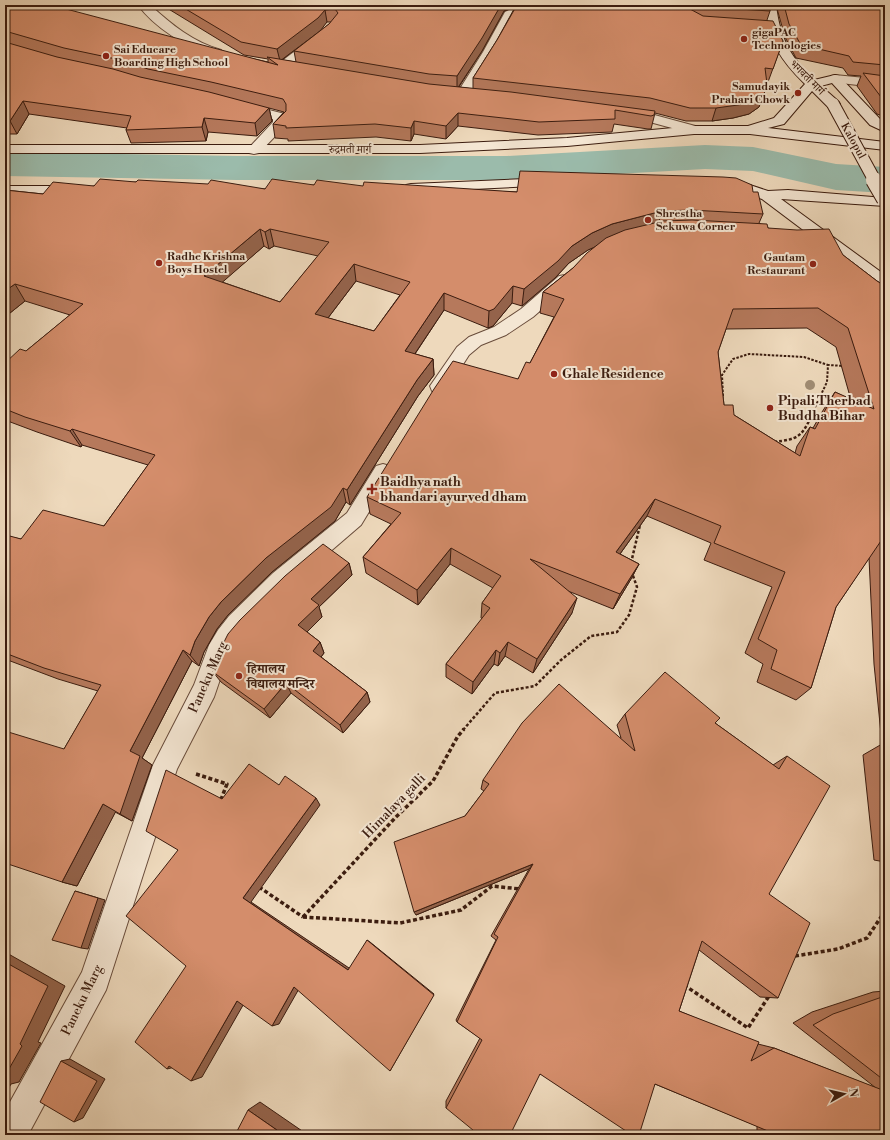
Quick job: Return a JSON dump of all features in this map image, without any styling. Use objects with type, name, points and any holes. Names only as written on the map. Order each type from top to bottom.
[{"type":"street","points":[[144,5],[164,25],[200,49],[229,56]]},
{"type":"street","name":"भगवती मार्ग","points":[[770,5],[768,29],[793,66],[833,104]]},
{"type":"street","points":[[462,94],[492,47],[511,12]]},
{"type":"street","points":[[282,67],[328,29]]},
{"type":"street","points":[[266,64],[298,69]]},
{"type":"street","points":[[836,79],[875,122],[885,128]]},
{"type":"street","points":[[749,130],[779,121],[812,84],[836,79],[885,84]]},
{"type":"street","points":[[449,94],[476,96]]},
{"type":"street","points":[[229,104],[280,118],[280,123],[254,150]]},
{"type":"street","name":"Kalopul","points":[[833,104],[885,199]]},
{"type":"street","points":[[616,113],[647,117],[694,130],[749,130],[885,146]]},
{"type":"street","name":"रुद्रमती मार्ग","points":[[5,149],[420,149],[567,142],[694,130]]},
{"type":"street","points":[[398,188],[565,181]]},
{"type":"street","points":[[714,183],[745,188],[767,196],[885,283]]},
{"type":"street","points":[[5,190],[91,190]]},
{"type":"street","points":[[767,196],[788,194],[885,202]]},
{"type":"street","points":[[794,238],[820,234]]},
{"type":"street","points":[[426,402],[467,348],[475,341],[500,332],[527,313],[581,264]]},
{"type":"street","name":"Paneku Marg","points":[[10,1135],[95,979],[166,765],[205,689],[217,654],[226,637],[237,623],[280,580],[354,519],[394,454]]},
{"type":"path","points":[[723,397],[722,375],[733,359],[749,354],[804,357],[828,365],[851,367]]},
{"type":"path","points":[[770,442],[791,440],[803,433],[827,382],[828,365]]},
{"type":"path","name":"Himalaya galli","points":[[303,917],[395,818],[433,781],[458,736],[495,693],[535,686],[561,660],[590,636],[617,632],[629,616],[637,587],[630,566],[641,521]]},
{"type":"path","points":[[166,765],[227,784],[218,805]]},
{"type":"path","points":[[257,886],[303,917],[400,923],[461,910],[492,886],[522,889]]},
{"type":"path","points":[[791,962],[796,955],[838,949],[866,938],[885,911]]},
{"type":"path","points":[[683,984],[748,1028],[770,995]]},
{"type":"building","points":[[5,5],[51,5],[278,65],[267,57],[429,84],[511,92],[655,111],[654,115],[651,116],[615,110],[615,119],[539,122],[458,113],[446,126],[414,121],[411,128],[375,124],[286,128],[286,126],[273,124],[286,111],[286,104],[283,99],[148,69],[121,60],[64,48],[5,31]]},
{"type":"building","points":[[179,5],[501,5],[482,38],[457,76],[429,74],[294,51],[329,24],[338,13],[335,9],[325,10],[318,18],[277,49],[241,42]]},
{"type":"building","points":[[517,5],[673,5],[690,9],[703,16],[773,21],[783,41],[773,69],[765,68],[767,84],[764,94],[754,101],[716,108],[690,108],[650,98],[473,78]]},
{"type":"building","points":[[703,5],[769,5],[770,11],[707,7]]},
{"type":"building","points":[[784,5],[885,5],[885,65],[853,62],[849,56],[801,45],[789,24]]},
{"type":"building","points":[[5,42],[57,57],[209,92],[269,108],[255,123],[204,118],[202,127],[126,130],[131,116],[23,101],[10,121],[5,121]]},
{"type":"building","points":[[863,73],[885,76],[885,101],[884,101]]},
{"type":"building","points":[[520,171],[736,178],[752,185],[753,192],[758,192],[763,214],[691,210],[662,211],[612,224],[592,233],[572,246],[558,261],[524,289],[513,286],[494,309],[489,311],[444,293],[405,351],[433,359],[417,380],[347,490],[343,488],[331,507],[266,558],[221,602],[209,617],[195,641],[190,655],[183,650],[130,751],[140,756],[120,814],[103,804],[62,882],[5,863],[5,731],[64,749],[101,685],[44,668],[5,653],[5,536],[21,539],[43,510],[104,526],[155,455],[72,429],[70,431],[5,409],[5,363],[20,349],[26,351],[83,304],[15,284],[5,291],[5,190],[43,194],[53,182],[94,186],[100,179],[136,182],[138,180],[208,184],[211,180],[265,189],[272,179],[314,185],[317,180],[363,186],[364,182],[517,192]],"holes":[[[260,229],[265,232],[270,229],[329,242],[280,302],[204,276]],[[354,264],[410,282],[374,331],[315,314]]]},
{"type":"building","points":[[692,220],[767,224],[768,228],[797,230],[829,229],[843,255],[885,286],[885,535],[836,607],[811,688],[771,669],[777,650],[758,639],[785,572],[714,543],[721,526],[655,499],[616,552],[639,564],[620,594],[530,559],[577,598],[537,659],[508,642],[500,653],[496,650],[473,682],[446,664],[490,608],[482,603],[501,576],[451,548],[417,590],[363,557],[401,513],[367,497],[453,361],[518,379],[526,362],[530,363],[564,299],[543,292],[573,268],[587,253],[606,238],[625,230],[663,221]],"holes":[[[818,308],[848,328],[874,409],[835,392],[815,429],[810,427],[800,456],[734,415],[733,405],[724,405],[718,352],[733,309]]]},
{"type":"building","points":[[323,544],[349,563],[311,599],[319,605],[298,625],[320,642],[313,651],[367,692],[340,725],[286,683],[264,709],[213,672],[228,634],[240,620],[285,576]]},
{"type":"building","points":[[665,672],[720,718],[715,723],[779,769],[787,756],[830,786],[769,894],[810,923],[778,998],[702,941],[679,1011],[759,1042],[751,1061],[774,1048],[885,1091],[885,1135],[775,1135],[655,1084],[639,1135],[632,1135],[540,1074],[510,1135],[479,1135],[446,1108],[482,1040],[457,1022],[498,937],[494,934],[533,864],[414,912],[394,842],[465,816],[489,784],[483,780],[522,723],[559,684],[635,751],[625,714]]},
{"type":"building","points":[[882,744],[885,745],[885,768]]},
{"type":"building","points":[[249,764],[279,785],[285,776],[316,798],[243,898],[348,970],[367,940],[434,995],[390,1071],[294,987],[272,1026],[237,1001],[191,1081],[169,1066],[167,1069],[135,1042],[186,966],[126,916],[178,850],[146,831],[166,770],[222,799]]},
{"type":"building","points":[[75,891],[98,898],[81,948],[52,940]]},
{"type":"building","points":[[5,962],[48,986],[20,1044],[22,1046],[5,1076]]},
{"type":"building","points":[[885,996],[885,1081],[813,1025],[833,1014]]},
{"type":"building","points":[[61,1061],[97,1081],[74,1122],[40,1102]]},
{"type":"building","points":[[248,1110],[284,1135],[235,1135]]},
{"type":"waterway","points":[[5,164],[237,168],[507,168],[705,157],[753,159],[836,177],[885,180]]},
{"type":"place","name":"gigaPAC Technologies","points":[[744,39]]},
{"type":"place","name":"Sai Educare Boarding High School","points":[[106,56]]},
{"type":"place","name":"Samudayik Prahari Chowk","points":[[798,93]]},
{"type":"place","name":"Shrestha Sekuwa Corner","points":[[648,220]]},
{"type":"place","name":"Radhe Krishna Boys Hostel","points":[[159,263]]},
{"type":"place","name":"Gautam Restaurant","points":[[813,264]]},
{"type":"place","name":"Ghale Residence","points":[[554,374]]},
{"type":"place","name":"Pipali Therbad Buddha Bihar","points":[[770,408]]},
{"type":"place","name":"Baidhya nath bhandari ayurved dham","points":[[372,489]]},
{"type":"place","name":"हिमालय विद्यालय मन्दिर","points":[[239,676]]}]
